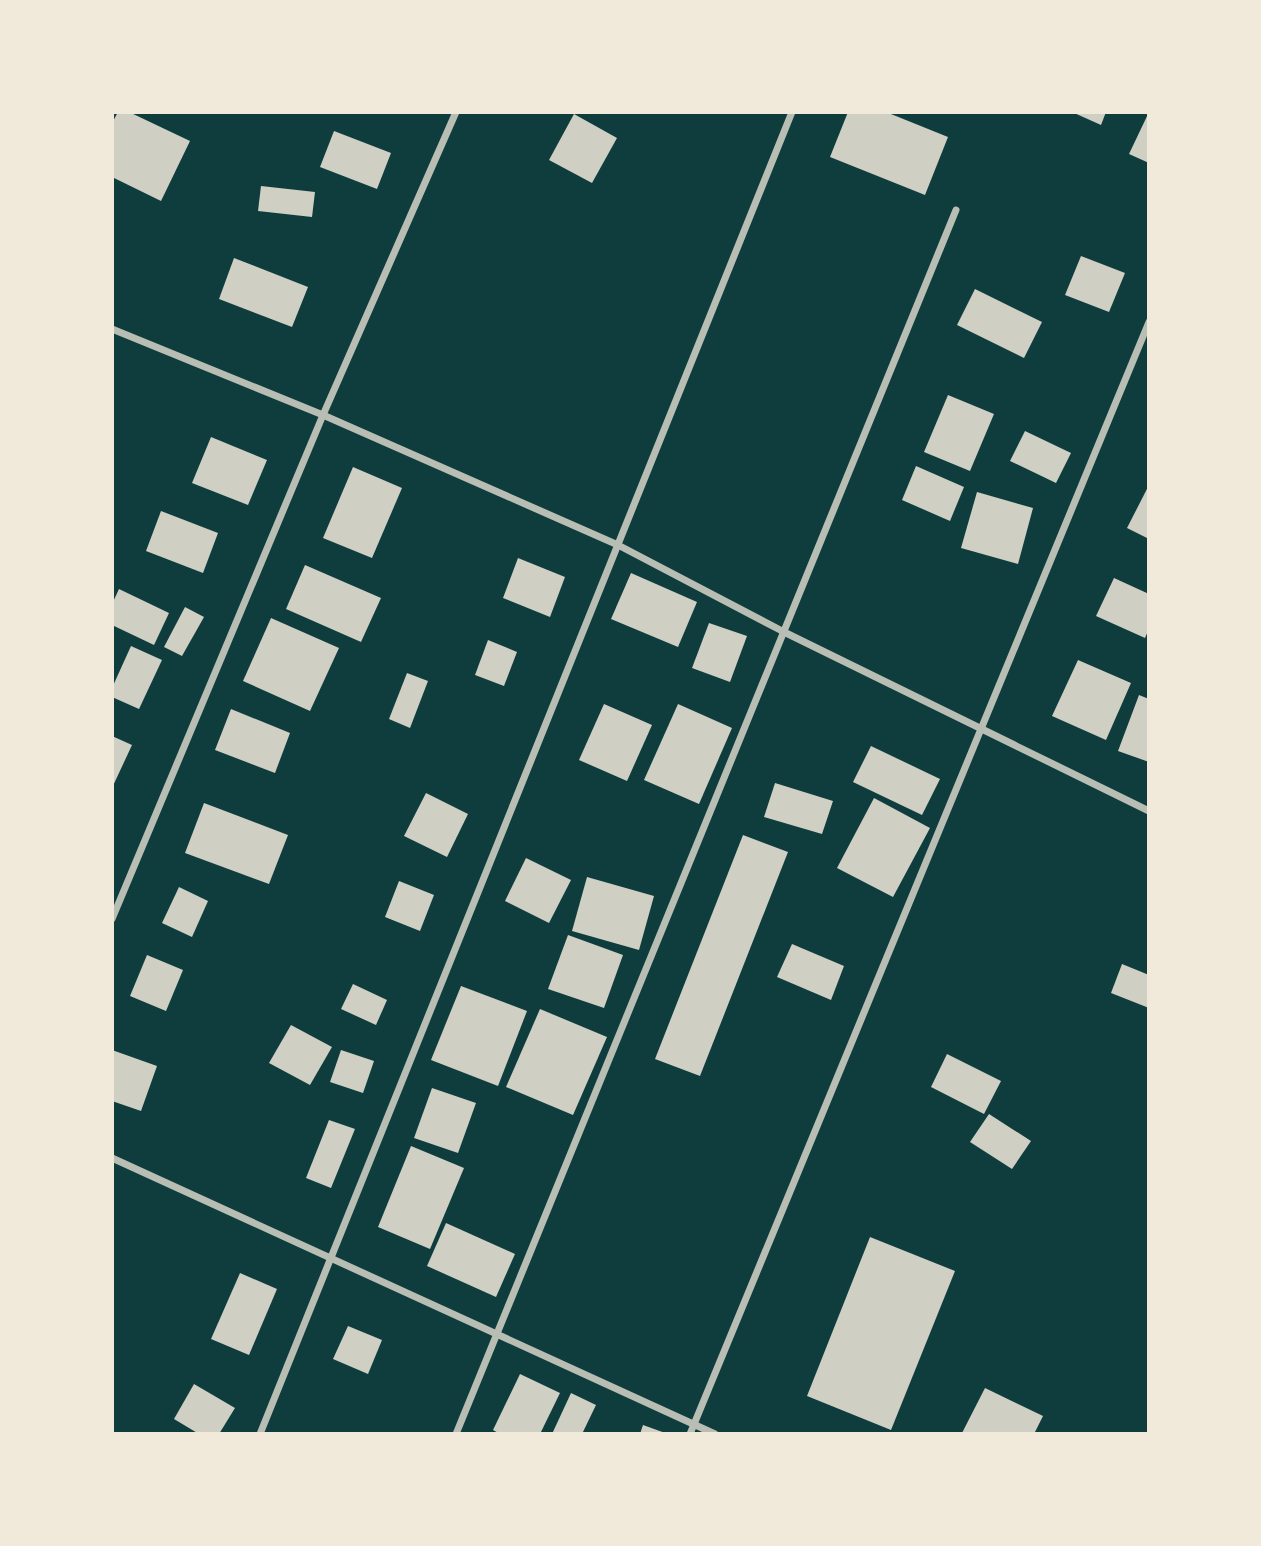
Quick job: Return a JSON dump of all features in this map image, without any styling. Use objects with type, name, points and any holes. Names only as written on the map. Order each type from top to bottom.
[{"type":"street","points":[[112,919],[323,415],[456,112]]},
{"type":"street","points":[[260,1434],[792,112]]},
{"type":"street","points":[[456,1434],[786,633],[956,210]]},
{"type":"street","points":[[690,1434],[1149,323]]},
{"type":"street","points":[[112,329],[323,415],[618,545],[786,633],[1149,811]]},
{"type":"street","points":[[112,1158],[715,1434]]},
{"type":"building","points":[[118,112],[129,112],[190,141],[161,201],[112,177],[112,123]]},
{"type":"building","points":[[848,112],[886,112],[948,137],[925,195],[830,157]]},
{"type":"building","points":[[1072,112],[1106,112],[1101,125]]},
{"type":"building","points":[[1149,112],[1149,163],[1129,154]]},
{"type":"building","points":[[574,114],[617,138],[592,183],[549,160]]},
{"type":"building","points":[[334,131],[391,153],[377,189],[320,167]]},
{"type":"building","points":[[261,186],[315,192],[312,217],[258,211]]},
{"type":"building","points":[[1081,256],[1125,273],[1109,312],[1065,295]]},
{"type":"building","points":[[234,258],[308,287],[292,327],[219,299]]},
{"type":"building","points":[[975,289],[1042,322],[1024,358],[957,325]]},
{"type":"building","points":[[948,395],[994,414],[970,471],[924,452]]},
{"type":"building","points":[[1025,431],[1071,453],[1056,483],[1010,461]]},
{"type":"building","points":[[211,437],[267,460],[248,505],[192,483]]},
{"type":"building","points":[[916,466],[964,487],[950,521],[902,500]]},
{"type":"building","points":[[353,467],[402,488],[372,558],[323,538]]},
{"type":"building","points":[[1149,485],[1149,539],[1127,528]]},
{"type":"building","points":[[977,492],[1033,508],[1018,564],[961,548]]},
{"type":"building","points":[[161,511],[218,533],[203,573],[146,551]]},
{"type":"building","points":[[518,558],[565,577],[550,617],[503,598]]},
{"type":"building","points":[[305,565],[381,598],[361,642],[286,609]]},
{"type":"building","points":[[631,573],[697,602],[678,647],[611,619]]},
{"type":"building","points":[[1114,578],[1149,594],[1149,629],[1145,638],[1096,616]]},
{"type":"building","points":[[119,589],[169,613],[154,645],[112,625],[112,604]]},
{"type":"building","points":[[185,607],[204,617],[182,656],[164,647]]},
{"type":"building","points":[[271,618],[339,648],[310,711],[243,681]]},
{"type":"building","points":[[709,623],[747,636],[730,682],[692,668]]},
{"type":"building","points":[[488,640],[517,652],[504,686],[475,675]]},
{"type":"building","points":[[131,646],[162,660],[139,709],[112,697],[112,688]]},
{"type":"building","points":[[1078,660],[1131,683],[1106,740],[1052,716]]},
{"type":"building","points":[[407,673],[428,681],[410,728],[389,719]]},
{"type":"building","points":[[1139,695],[1149,699],[1149,762],[1118,751]]},
{"type":"building","points":[[604,704],[652,725],[627,781],[579,760]]},
{"type":"building","points":[[678,704],[732,728],[699,804],[644,780]]},
{"type":"building","points":[[231,709],[290,733],[275,773],[215,750]]},
{"type":"building","points":[[112,736],[132,745],[112,788]]},
{"type":"building","points":[[871,746],[940,779],[922,815],[853,782]]},
{"type":"building","points":[[775,783],[833,801],[822,834],[764,817]]},
{"type":"building","points":[[426,793],[468,814],[447,857],[404,836]]},
{"type":"building","points":[[874,798],[930,828],[893,897],[837,868]]},
{"type":"building","points":[[204,803],[288,835],[269,884],[185,853]]},
{"type":"building","points":[[743,835],[788,852],[700,1076],[655,1059]]},
{"type":"building","points":[[526,858],[571,880],[549,923],[505,901]]},
{"type":"building","points":[[587,877],[654,896],[639,950],[572,931]]},
{"type":"building","points":[[399,881],[434,895],[420,931],[385,917]]},
{"type":"building","points":[[179,887],[208,901],[192,937],[162,923]]},
{"type":"building","points":[[568,935],[623,955],[604,1008],[548,989]]},
{"type":"building","points":[[792,944],[844,966],[831,1000],[777,977]]},
{"type":"building","points":[[147,955],[183,970],[166,1011],[130,996]]},
{"type":"building","points":[[1122,964],[1149,975],[1149,1008],[1111,993]]},
{"type":"building","points":[[353,984],[387,1000],[376,1025],[341,1009]]},
{"type":"building","points":[[461,986],[527,1011],[498,1086],[431,1060]]},
{"type":"building","points":[[540,1009],[607,1037],[573,1115],[506,1087]]},
{"type":"building","points":[[291,1025],[332,1047],[310,1085],[269,1063]]},
{"type":"building","points":[[112,1050],[157,1066],[141,1111],[112,1101]]},
{"type":"building","points":[[341,1050],[374,1061],[363,1093],[330,1082]]},
{"type":"building","points":[[947,1054],[1001,1081],[984,1114],[931,1087]]},
{"type":"building","points":[[432,1088],[476,1103],[458,1153],[414,1138]]},
{"type":"building","points":[[989,1114],[1031,1141],[1012,1169],[970,1142]]},
{"type":"building","points":[[329,1120],[355,1129],[331,1188],[306,1178]]},
{"type":"building","points":[[411,1146],[464,1168],[430,1249],[378,1227]]},
{"type":"building","points":[[446,1223],[515,1254],[496,1297],[427,1266]]},
{"type":"building","points":[[870,1237],[955,1271],[891,1430],[807,1396]]},
{"type":"building","points":[[240,1273],[277,1289],[249,1355],[211,1339]]},
{"type":"building","points":[[348,1326],[382,1340],[368,1374],[333,1359]]},
{"type":"building","points":[[520,1374],[560,1393],[540,1434],[500,1434],[493,1430]]},
{"type":"building","points":[[194,1384],[235,1408],[219,1434],[199,1434],[174,1419]]},
{"type":"building","points":[[985,1388],[1043,1416],[1034,1434],[962,1433]]},
{"type":"building","points":[[571,1393],[596,1405],[582,1434],[552,1434]]},
{"type":"building","points":[[643,1425],[668,1434],[640,1434]]}]
